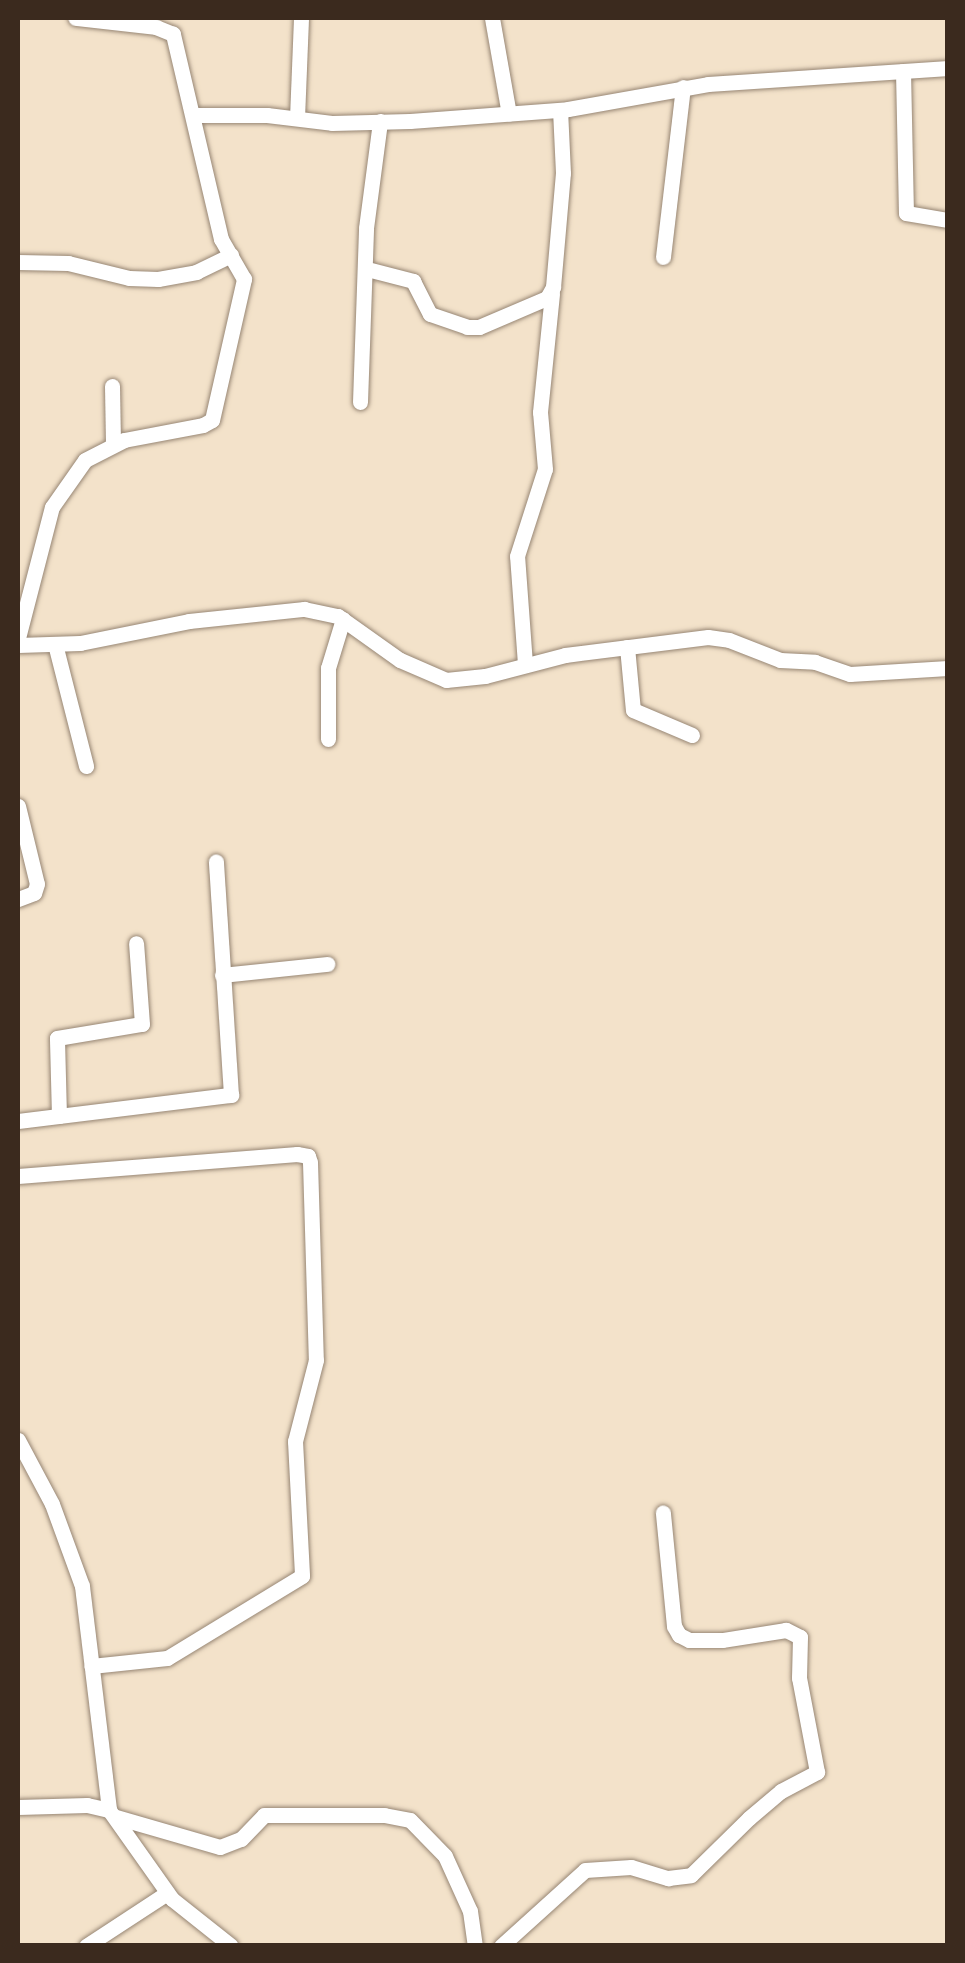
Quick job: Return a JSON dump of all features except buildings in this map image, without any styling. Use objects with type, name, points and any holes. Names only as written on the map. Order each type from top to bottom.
[{"type":"street","points":[[76,18],[156,27],[173,34],[221,239],[244,278],[212,420],[113,444],[85,460],[52,507],[18,641],[55,644],[189,621],[282,611],[323,611],[344,619],[400,660],[446,680],[475,678],[526,664],[627,647],[720,638],[780,660],[815,662],[850,674],[948,668]]},
{"type":"street","points":[[297,118],[301,18]]},
{"type":"street","points":[[492,18],[509,114]]},
{"type":"street","points":[[195,115],[380,122],[509,114],[560,110],[684,87],[948,68]]},
{"type":"street","points":[[903,72],[906,213],[948,220]]},
{"type":"street","points":[[663,257],[684,87]]},
{"type":"street","points":[[526,664],[516,566],[545,469],[540,412],[563,174],[560,110]]},
{"type":"street","points":[[360,402],[366,228],[380,122]]},
{"type":"street","points":[[18,262],[68,263],[129,278],[158,279],[196,272],[231,255]]},
{"type":"street","points":[[367,269],[414,281],[430,314],[472,328],[552,294]]},
{"type":"street","points":[[112,386],[113,444]]},
{"type":"street","points":[[328,739],[330,652],[344,619]]},
{"type":"street","points":[[55,644],[86,766]]},
{"type":"street","points":[[627,647],[633,710],[692,735]]},
{"type":"street","points":[[18,806],[37,884],[34,893],[18,899]]},
{"type":"street","points":[[18,1121],[231,1095],[216,861]]},
{"type":"street","points":[[59,1116],[57,1038],[142,1024],[136,943]]},
{"type":"street","points":[[222,975],[327,964]]},
{"type":"street","points":[[18,1176],[297,1154],[308,1156],[310,1162],[316,1360],[295,1441],[302,1576],[167,1658],[91,1666]]},
{"type":"street","points":[[18,1440],[52,1504],[73,1557],[85,1607],[112,1813],[166,1893],[188,1915],[231,1946]]},
{"type":"street","points":[[501,1946],[585,1870],[631,1867],[668,1878],[691,1874],[760,1809],[817,1772],[799,1678],[800,1638],[786,1630],[722,1640],[689,1640],[679,1635],[663,1513]]},
{"type":"street","points":[[18,1806],[87,1805],[220,1847],[241,1839],[264,1815],[384,1814],[410,1820],[444,1856],[470,1911],[475,1946]]},
{"type":"street","points":[[86,1946],[166,1893]]}]
